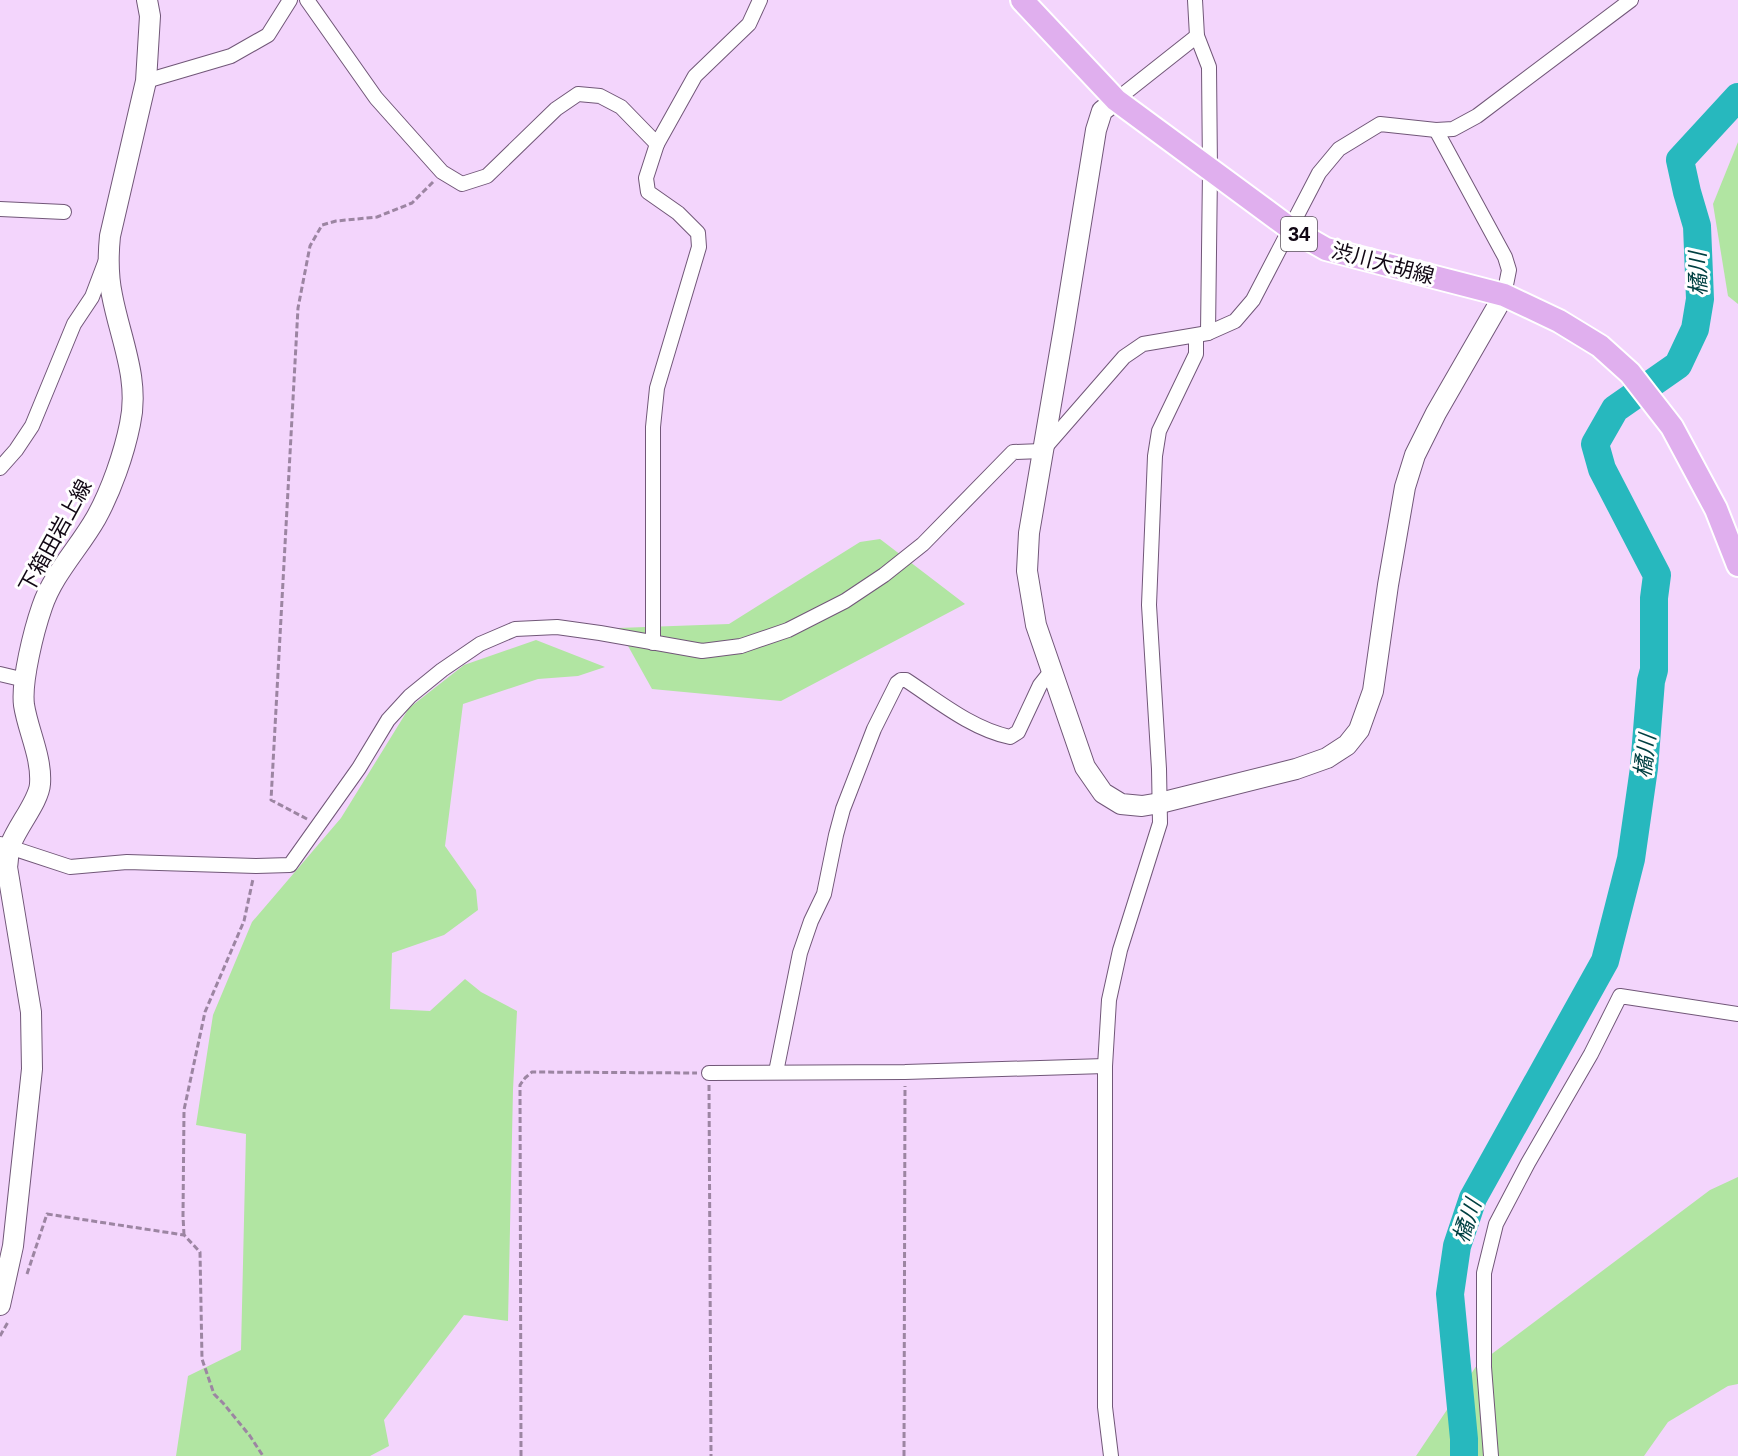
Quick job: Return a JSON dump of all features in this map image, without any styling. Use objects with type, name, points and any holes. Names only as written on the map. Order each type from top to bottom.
[{"type":"main road","name":"渋川大胡線","points":[[1022,0],[1116,100],[1291,229],[1326,249],[1504,295],[1559,321],[1600,346],[1630,373],[1672,427],[1711,499],[1738,565]]},
{"type":"street","name":"下箱田岩上線","points":[[5,1311],[32,1069],[31,1012],[5,846],[40,788],[41,770],[24,705],[23,688],[37,624],[43,604],[59,572],[96,518],[112,483],[130,425],[132,394],[129,362],[112,296],[109,252],[110,236],[146,81],[150,16],[147,0]]},
{"type":"street","points":[[146,81],[231,56],[268,35],[290,0]]},
{"type":"street","points":[[307,0],[376,99],[442,172],[462,184],[487,176],[556,109],[578,94],[600,96],[621,107],[657,144]]},
{"type":"street","points":[[653,643],[653,427],[657,388],[699,247],[698,233],[678,213],[648,192],[646,178],[657,144],[695,76],[749,24],[760,0]]},
{"type":"street","points":[[1111,1456],[1105,1407],[1105,1066],[1109,1000],[1120,950],[1160,823],[1149,605],[1155,456],[1159,431],[1196,354],[1202,334],[1210,171],[1209,67],[1197,36],[1195,0]]},
{"type":"street","points":[[5,846],[70,867],[127,862],[290,865],[359,768],[388,720],[410,696],[480,644],[515,629],[557,627],[702,651],[741,646],[788,630],[845,602],[923,544],[1013,452],[1042,451],[1124,357],[1143,344],[1202,334],[1235,321],[1253,300],[1319,173],[1339,149],[1380,124],[1436,130],[1453,129],[1477,116],[1631,0]]},
{"type":"street","points":[[1197,36],[1102,111],[1096,130],[1029,533],[1027,571],[1036,626],[1085,767],[1103,794],[1121,804],[1142,806],[1160,803],[1296,769],[1327,758],[1347,745],[1359,730],[1373,691],[1405,487],[1415,455],[1436,413],[1504,295],[1509,270],[1505,257],[1436,130]]},
{"type":"street","points":[[0,209],[64,212]]},
{"type":"street","points":[[0,468],[16,450],[32,426],[74,324],[92,297],[109,252]]},
{"type":"street","points":[[776,1072],[800,953],[811,921],[824,894],[843,809],[874,729],[897,683],[906,680],[964,718],[996,734],[1010,737],[1018,732],[1040,685],[1052,670]]},
{"type":"street","points":[[0,674],[25,680]]},
{"type":"street","points":[[1491,1456],[1484,1367],[1484,1273],[1497,1224],[1528,1163],[1591,1054],[1620,996],[1738,1014]]},
{"type":"street","points":[[709,1073],[904,1072],[1105,1066]]},
{"type":"path","points":[[318,825],[272,800],[298,308],[310,246],[322,225],[336,221],[377,217],[412,203],[442,172]]},
{"type":"path","points":[[184,1235],[184,1110],[205,1012],[244,921],[256,866]]},
{"type":"path","points":[[521,1456],[520,1085],[532,1072],[709,1073],[711,1456]]},
{"type":"path","points":[[904,1072],[904,1456]]},
{"type":"path","points":[[25,1277],[47,1214],[184,1235],[200,1252],[202,1359],[214,1394],[250,1436],[263,1456]]},
{"type":"path","points":[[0,1336],[5,1311]]},
{"type":"green space","points":[[1738,142],[1738,304],[1728,296],[1713,204]]},
{"type":"green space","points":[[880,539],[965,604],[781,701],[652,689],[618,628],[729,624],[860,542]]},
{"type":"green space","points":[[536,640],[605,667],[578,676],[538,679],[463,704],[445,846],[476,890],[478,910],[444,935],[392,953],[390,1009],[430,1011],[465,979],[481,992],[517,1011],[508,1321],[464,1315],[384,1420],[389,1446],[370,1456],[176,1456],[188,1376],[241,1350],[246,1134],[196,1125],[213,1015],[252,922],[341,818],[409,708],[464,665]]},
{"type":"green space","points":[[1738,1177],[1738,1384],[1728,1386],[1668,1422],[1644,1456],[1416,1456],[1477,1365],[1710,1190]]},
{"type":"waterway","name":"橘川","points":[[1464,1456],[1450,1294],[1457,1246],[1473,1198],[1605,961],[1631,859],[1644,768],[1651,681],[1654,670],[1654,598],[1657,575],[1602,469],[1595,444],[1615,409],[1678,365],[1695,329],[1700,299],[1697,226],[1680,160],[1738,97]]}]
